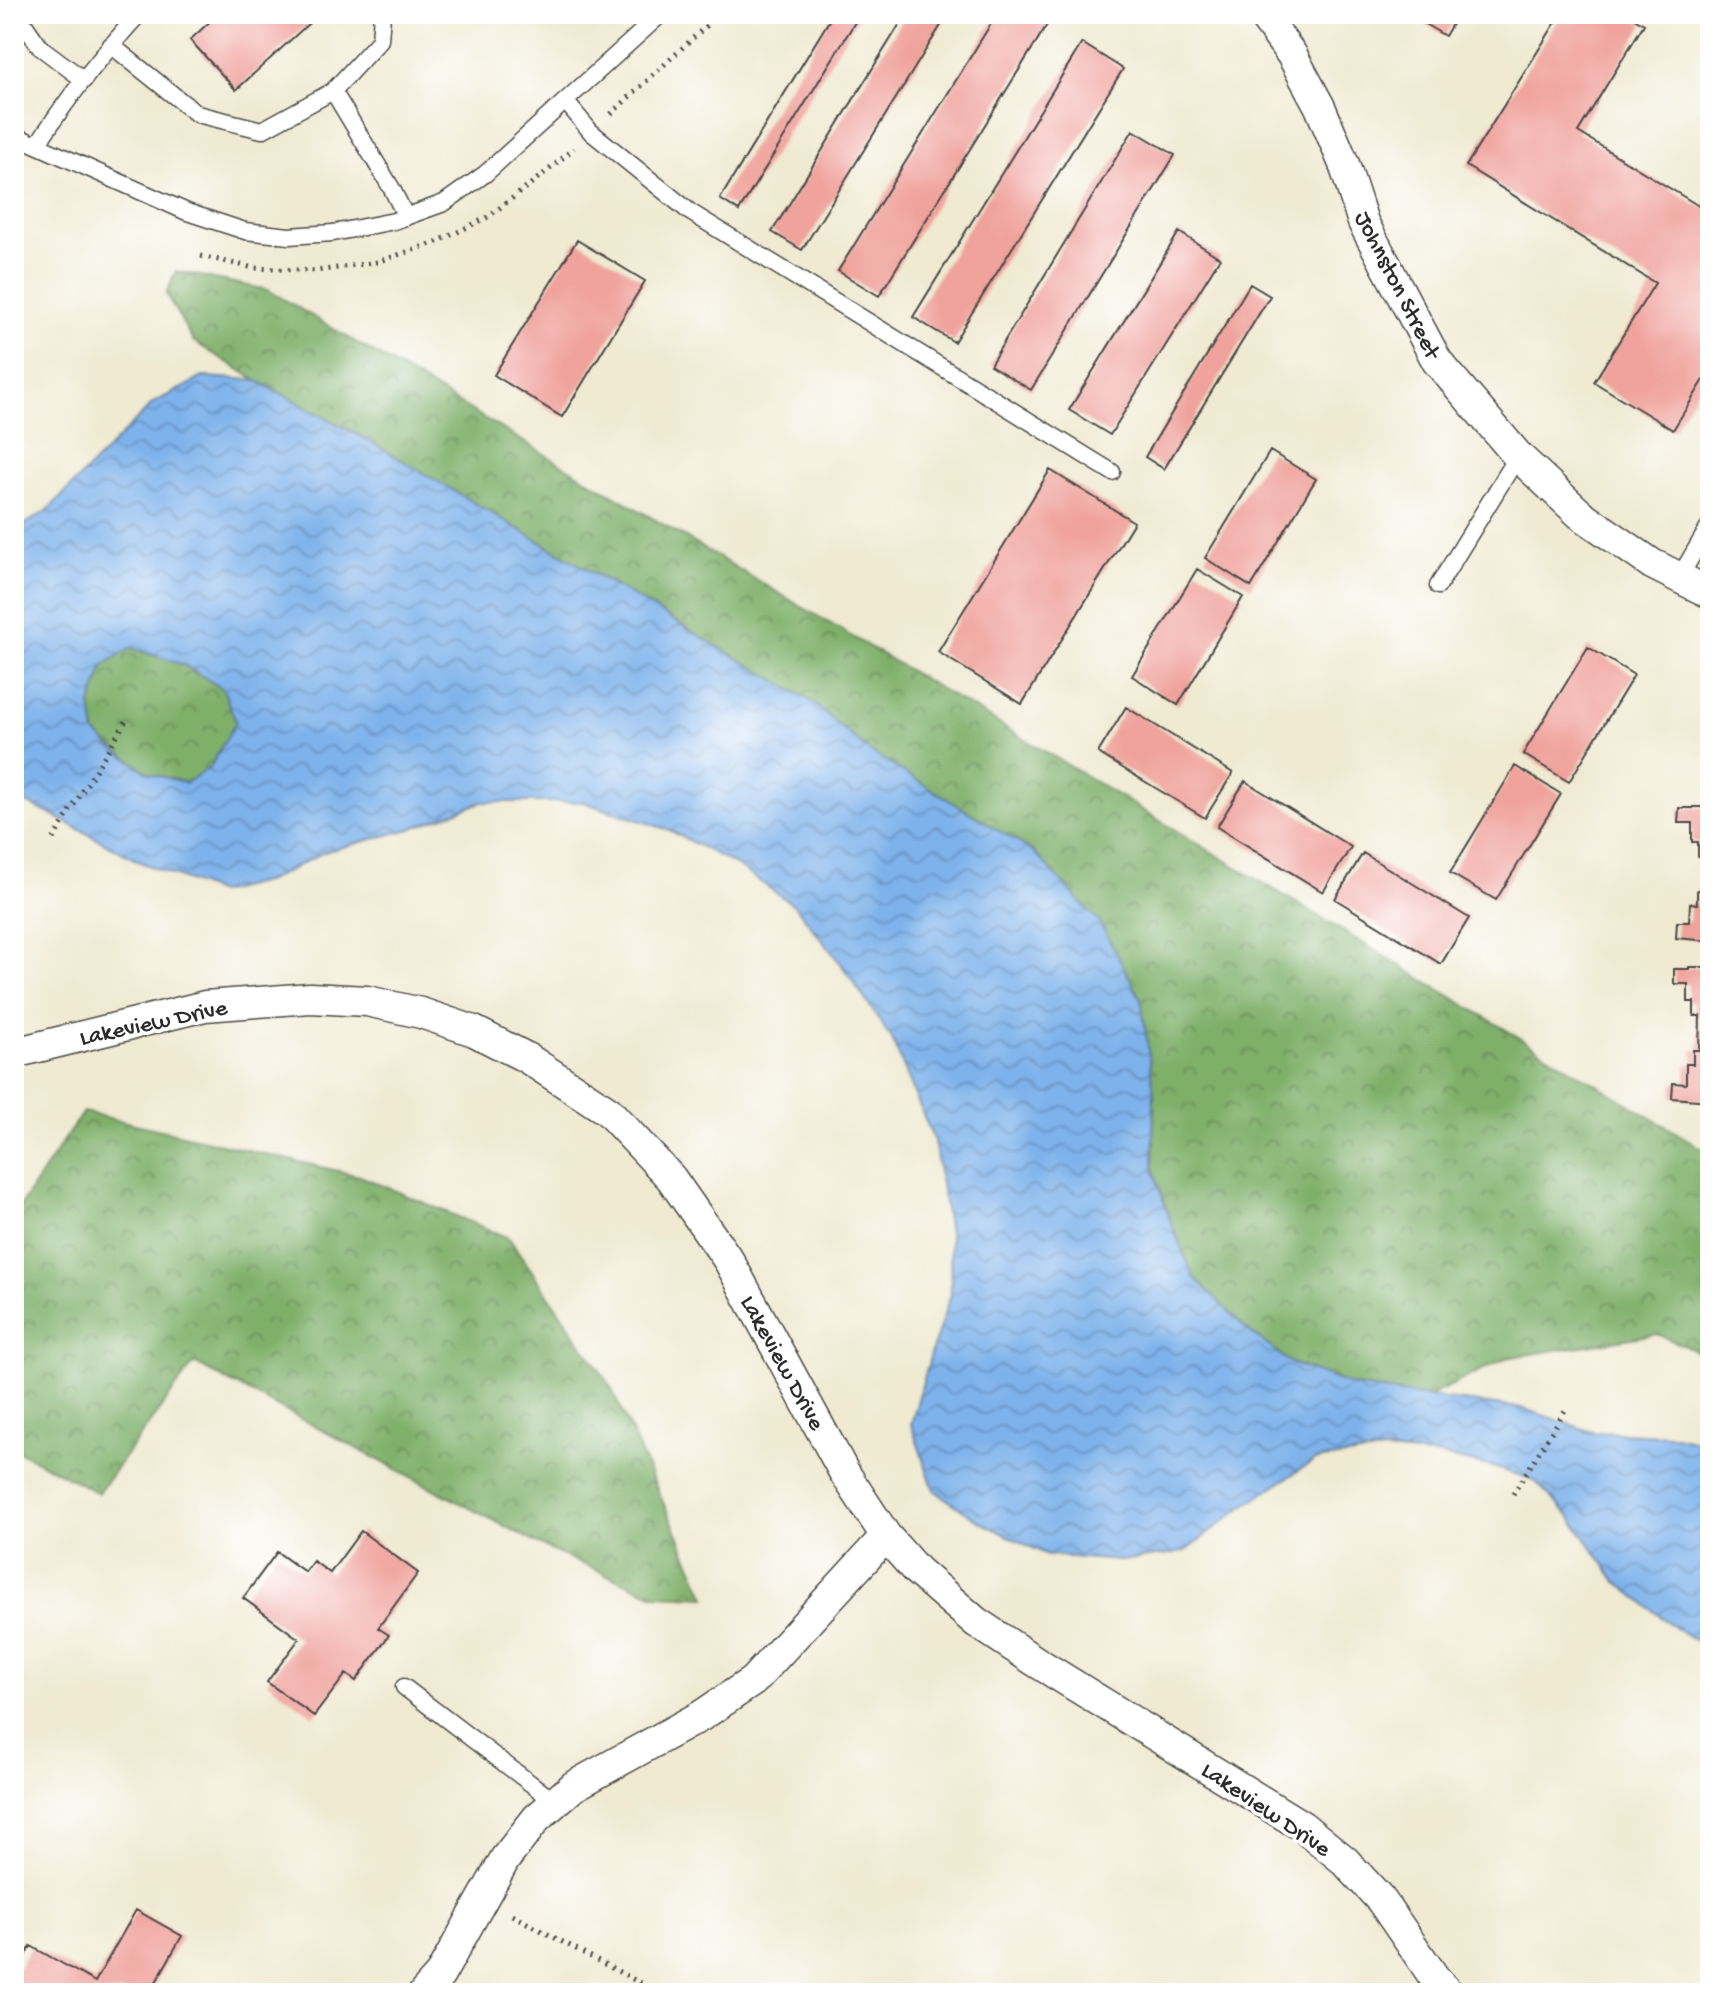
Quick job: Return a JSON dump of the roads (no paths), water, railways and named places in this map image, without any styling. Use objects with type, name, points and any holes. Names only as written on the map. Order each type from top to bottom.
[{"type":"street","name":"Johnston Street","points":[[1262,14],[1292,55],[1320,107],[1344,164],[1363,222],[1437,361],[1518,456],[1580,514],[1652,564],[1710,593]]},
{"type":"street","name":"Lakeview Drive","points":[[14,1053],[205,1006],[310,998],[367,1001],[421,1013],[474,1031],[527,1058],[608,1111],[671,1178],[729,1261],[844,1472],[886,1536],[916,1570],[976,1622],[1302,1826],[1345,1861],[1381,1900],[1448,1993]]},
{"type":"street","points":[[424,1993],[440,1975],[505,1859],[537,1818],[574,1786],[701,1716],[753,1681],[886,1536]]},
{"type":"lane","points":[[17,14],[40,47],[84,80]]},
{"type":"lane","points":[[37,145],[57,113],[139,14]]},
{"type":"lane","points":[[111,45],[197,114],[262,130],[333,91],[380,40],[382,14]]},
{"type":"lane","points":[[14,135],[187,212],[245,231],[289,236],[333,233],[394,221],[444,203],[485,174],[661,14]]},
{"type":"lane","points":[[333,91],[406,217]]},
{"type":"lane","points":[[566,102],[591,132],[690,212],[1112,472]]},
{"type":"lane","points":[[1438,586],[1518,456]]},
{"type":"lane","points":[[1679,578],[1710,525]]},
{"type":"lane","points":[[404,1687],[555,1802]]},
{"type":"water","points":[[203,377],[256,380],[371,442],[812,702],[869,751],[1034,852],[1100,923],[1141,999],[1154,1091],[1153,1168],[1171,1223],[1194,1277],[1245,1328],[1291,1363],[1354,1386],[1521,1408],[1593,1432],[1671,1435],[1710,1444],[1710,1649],[1675,1628],[1616,1581],[1571,1518],[1534,1480],[1443,1456],[1384,1451],[1315,1460],[1245,1505],[1184,1552],[1120,1561],[1047,1555],[978,1521],[934,1490],[911,1424],[951,1294],[950,1239],[934,1141],[892,1039],[841,964],[795,906],[736,865],[669,830],[583,802],[482,802],[410,829],[324,852],[268,881],[219,893],[140,862],[14,797],[14,531],[48,510],[153,403]],"holes":[[[131,648],[184,665],[223,689],[236,722],[210,767],[186,783],[149,773],[110,746],[95,733],[91,705],[104,665]]]}]
